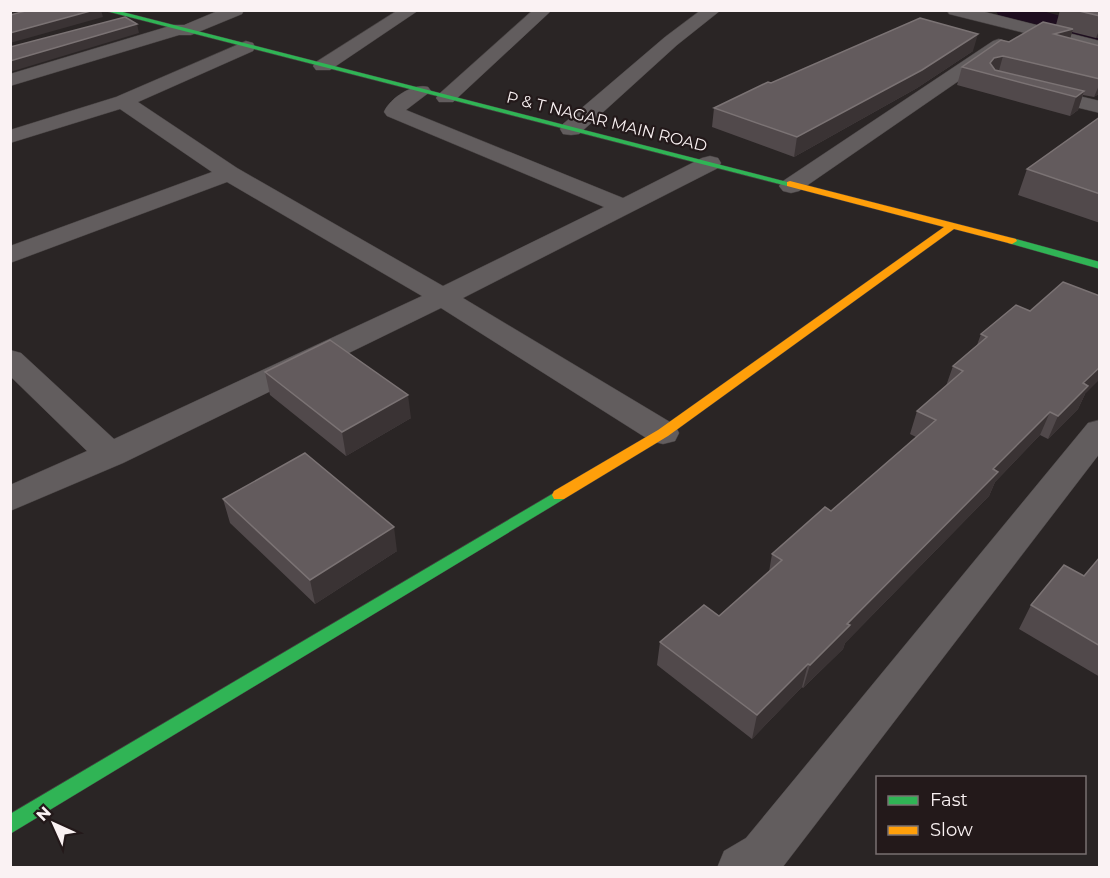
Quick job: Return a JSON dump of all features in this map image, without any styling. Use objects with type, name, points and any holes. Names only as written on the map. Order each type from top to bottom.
[{"type":"main road","name":"P & T NAGAR MAIN ROAD","points":[[132,17],[952,225],[1100,266]]},
{"type":"main road","points":[[10,825],[663,433],[952,225]]},
{"type":"street","points":[[10,80],[182,30],[236,10]]},
{"type":"street","points":[[323,66],[411,10]]},
{"type":"street","points":[[446,98],[544,10]]},
{"type":"street","points":[[571,129],[671,41],[713,10]]},
{"type":"street","points":[[955,10],[1100,47]]},
{"type":"street","points":[[102,18],[132,17]]},
{"type":"street","points":[[791,186],[1000,44]]},
{"type":"street","points":[[10,137],[123,101],[246,46]]},
{"type":"street","points":[[1019,88],[1100,107]]},
{"type":"street","points":[[421,91],[396,107],[394,112],[624,207]]},
{"type":"street","points":[[123,101],[229,173],[444,298],[663,433]]},
{"type":"street","points":[[10,499],[444,298],[710,163]]},
{"type":"street","points":[[10,255],[229,173]]},
{"type":"street","points":[[10,359],[111,454]]},
{"type":"street","points":[[760,863],[1100,430]]},
{"type":"building","points":[[29,10],[94,10],[10,33],[10,15]]},
{"type":"building","points":[[1075,10],[1100,10],[1100,16]]},
{"type":"building","points":[[125,17],[137,24],[10,61],[10,47]]},
{"type":"building","points":[[920,18],[978,34],[922,70],[797,137],[714,108],[768,82],[771,83]]},
{"type":"building","points":[[1043,22],[1073,29],[1054,34],[1100,46],[1100,79],[1003,56],[994,58],[990,63],[995,70],[1084,91],[1076,97],[962,67],[1001,40],[1009,42]]},
{"type":"building","points":[[1100,117],[1100,194],[1027,169]]},
{"type":"building","points":[[1063,282],[1100,296],[1100,367],[1083,383],[1088,386],[1058,416],[1050,412],[993,469],[998,472],[847,624],[850,625],[757,715],[660,642],[704,605],[719,616],[782,560],[772,554],[825,507],[831,511],[936,420],[917,411],[963,371],[953,366],[987,337],[981,334],[1016,305],[1030,311]]},
{"type":"building","points":[[330,340],[408,395],[342,432],[265,372]]},
{"type":"building","points":[[305,453],[394,527],[310,580],[223,499]]},
{"type":"building","points":[[1100,557],[1100,646],[1031,605],[1064,565],[1084,576]]},
{"type":"waterway","points":[[1008,10],[1100,36]]},
{"type":"traffic: fast","points":[[105,10],[790,184]]},
{"type":"traffic: fast","points":[[1012,241],[1100,266]]},
{"type":"traffic: fast","points":[[10,825],[559,495]]},
{"type":"traffic: slow","points":[[790,184],[1012,241]]},
{"type":"traffic: slow","points":[[559,495],[663,433],[953,225]]}]
